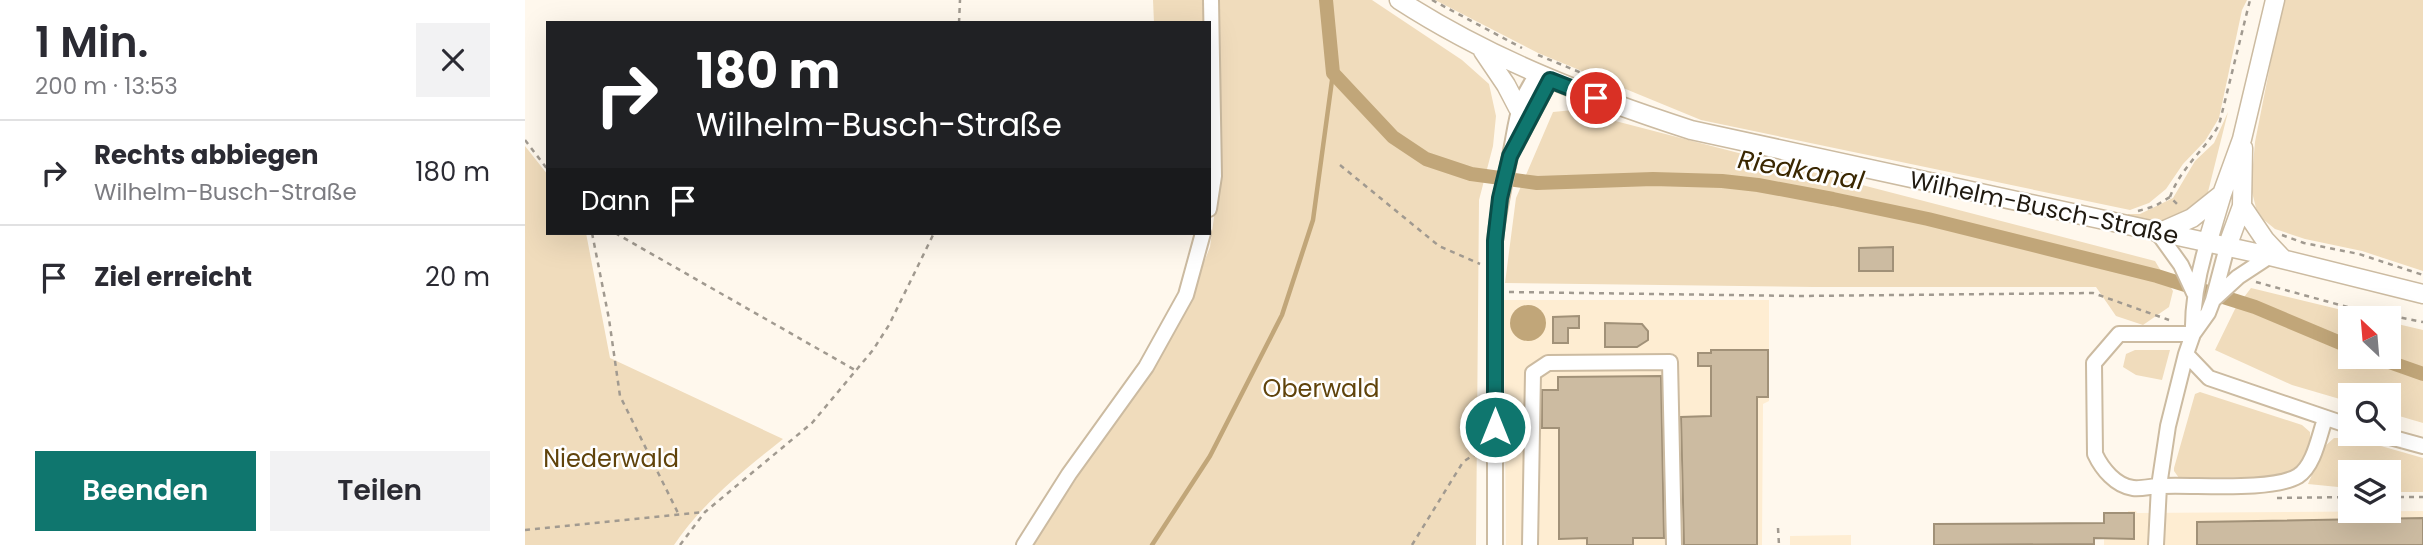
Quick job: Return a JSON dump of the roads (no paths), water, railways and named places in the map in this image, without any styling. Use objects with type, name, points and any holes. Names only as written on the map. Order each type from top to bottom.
[{"type":"main road","name":"Wilhelm-Busch-Straße","points":[[1399,0],[1481,48],[1544,78],[1691,130],[2277,258],[2423,294]]},
{"type":"main road","points":[[2207,244],[2242,139],[2275,0]]},
{"type":"main road","points":[[1481,48],[1518,108]]},
{"type":"main road","points":[[2227,247],[2242,206],[2242,139]]},
{"type":"main road","points":[[2158,233],[2192,218],[2222,194]]},
{"type":"main road","points":[[2242,206],[2277,258]]},
{"type":"street","points":[[1211,0],[1214,176],[1211,196]]},
{"type":"street","points":[[1495,545],[1495,241],[1500,198],[1518,108],[1544,78]]},
{"type":"street","points":[[1510,156],[1544,78]]},
{"type":"street","points":[[2158,233],[2193,284]]},
{"type":"street","points":[[1024,545],[1069,474],[1146,367],[1185,295],[1202,235]]},
{"type":"street","points":[[2193,334],[2193,284],[2207,244]]},
{"type":"street","points":[[2216,297],[2227,247]]},
{"type":"street","points":[[2156,545],[2159,486],[2168,426],[2193,334],[2216,297],[2238,276],[2277,258]]},
{"type":"street","points":[[2193,334],[2119,334],[2094,363],[2095,454],[2101,467],[2112,478],[2132,488],[2276,484],[2300,475],[2310,461],[2325,419]]},
{"type":"street","points":[[2186,354],[2209,378],[2338,423]]},
{"type":"street","points":[[1530,545],[1532,373],[1548,363],[1670,362],[1674,545]]},
{"type":"street","points":[[2401,440],[2423,446]]},
{"type":"waterway","name":"Riedkanal","points":[[1326,0],[1333,73],[1393,137],[1426,159],[1471,174],[1537,183],[1653,179],[1722,181],[1833,199],[1928,219],[2157,276],[2255,307],[2338,342]]},
{"type":"waterway","points":[[1152,545],[1210,456],[1282,315],[1313,220],[1333,73]]},
{"type":"waterway","name":"Riedkanal","points":[[2401,366],[2423,374]]},
{"type":"park label","name":"Oberwald","points":[[1321,389]]},
{"type":"park label","name":"Niederwald","points":[[611,459]]}]
